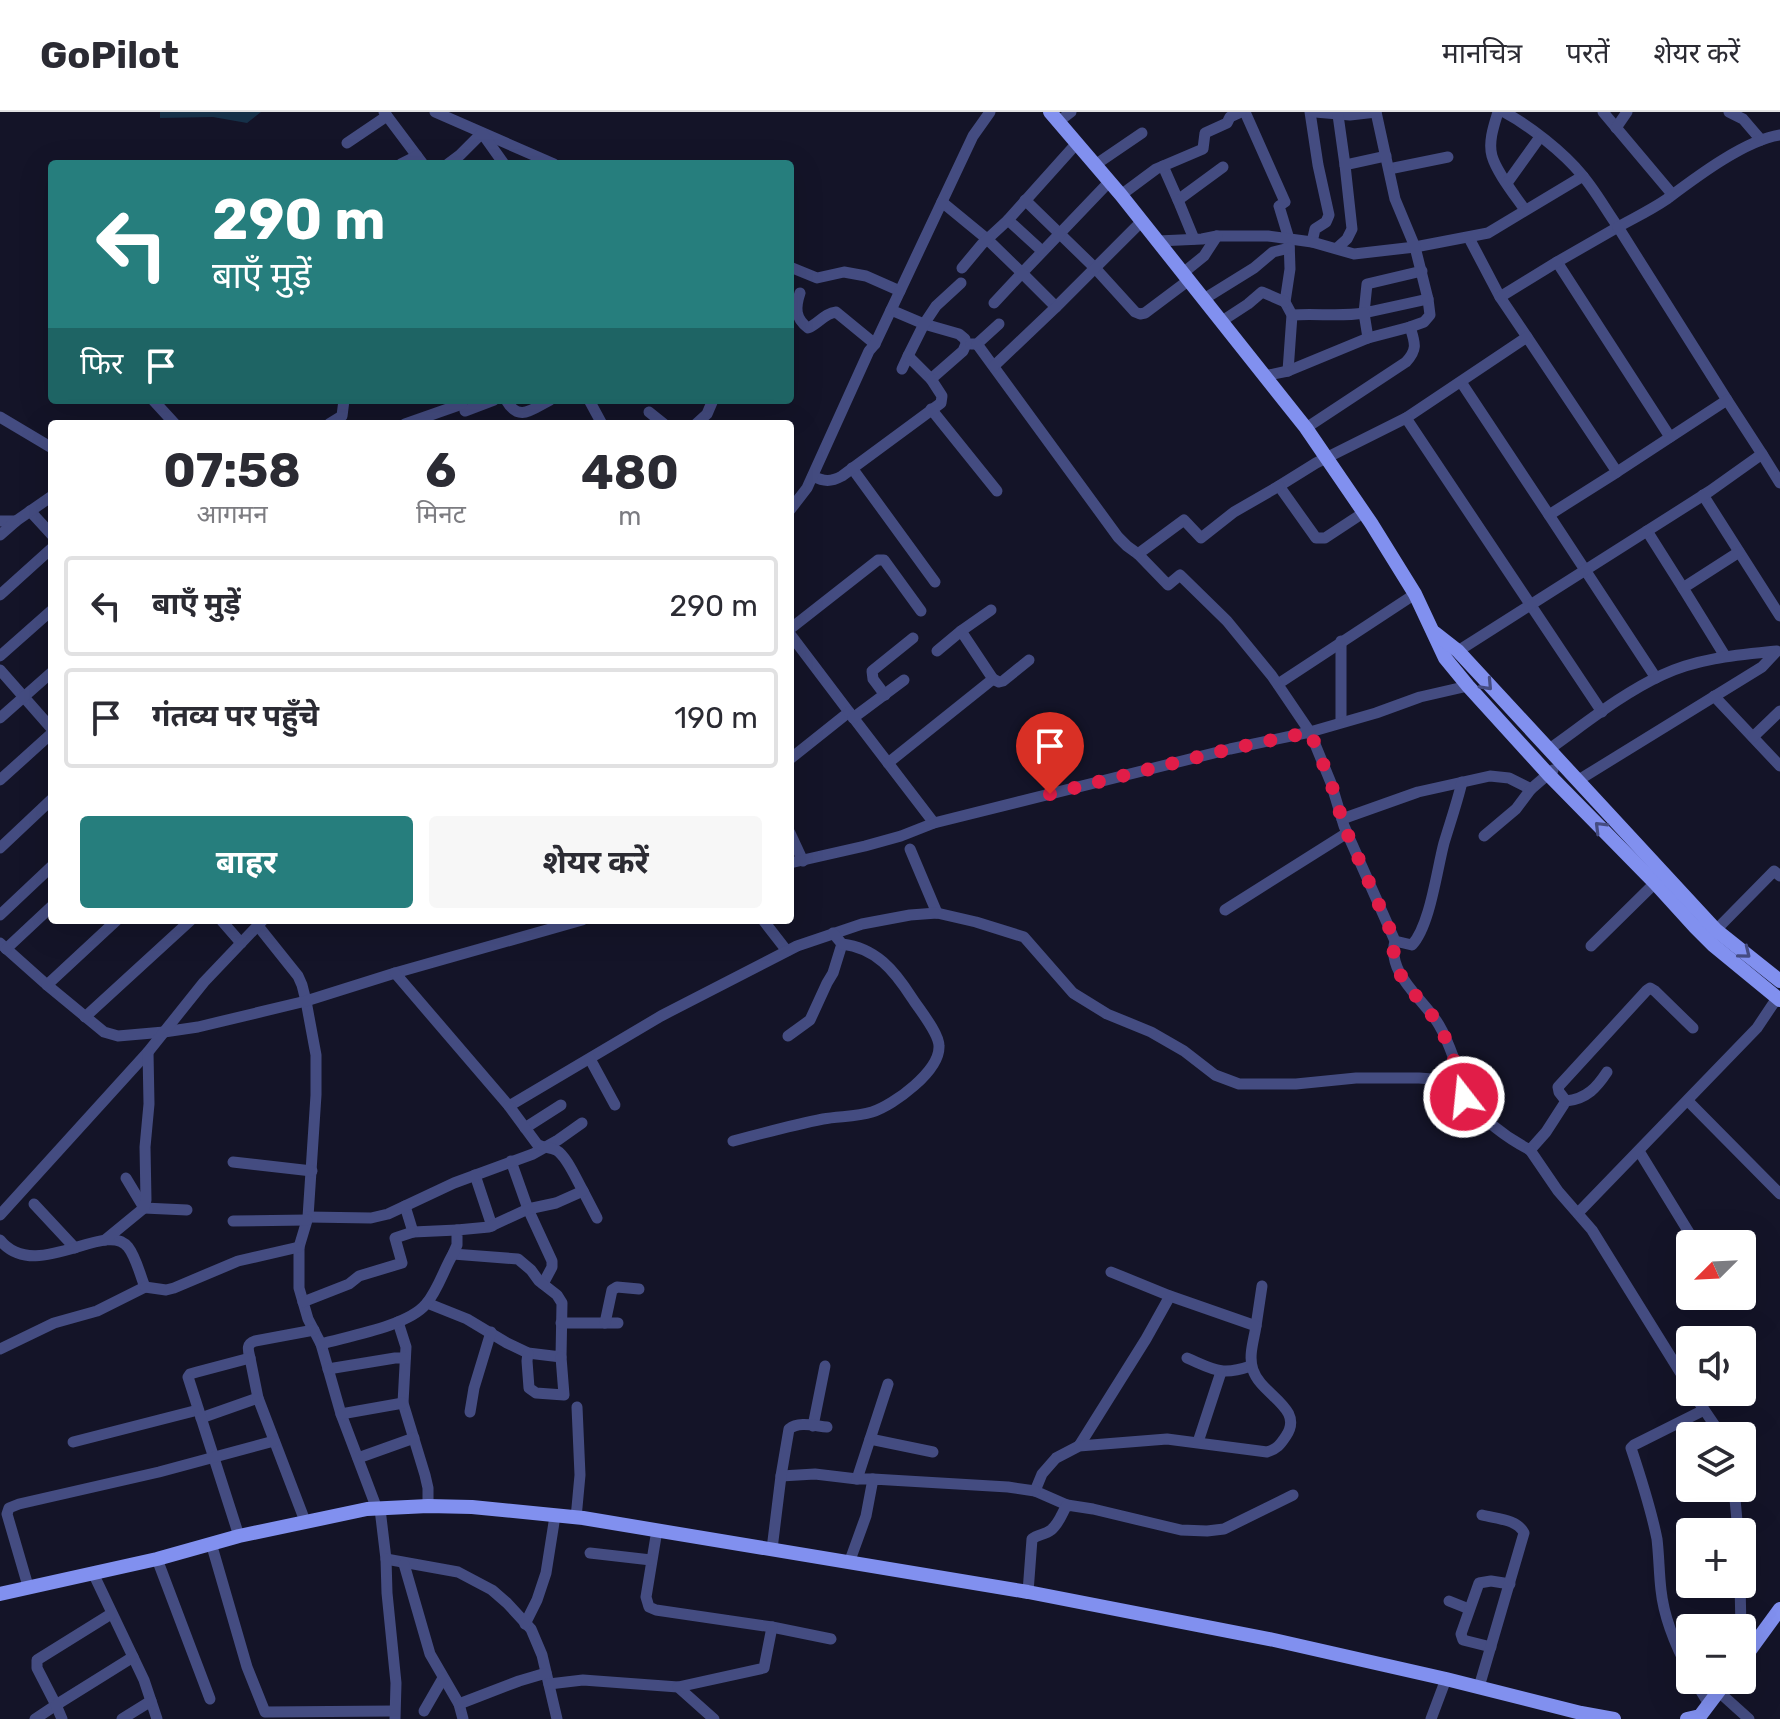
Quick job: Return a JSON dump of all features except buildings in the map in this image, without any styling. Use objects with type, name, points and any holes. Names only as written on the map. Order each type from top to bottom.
[{"type":"main road","points":[[1054,117],[1110,181],[1306,428],[1415,594],[1445,658],[1548,774],[1655,883],[1778,999]]},
{"type":"main road","points":[[1432,630],[1458,651],[1712,934],[1780,981]]},
{"type":"main road","points":[[0,1594],[157,1559],[239,1536],[367,1509],[472,1507],[657,1530],[1028,1592],[1274,1640],[1614,1719]]},
{"type":"main road","points":[[1756,1641],[1780,1609]]},
{"type":"street","points":[[435,112],[448,114],[482,133],[545,160]]},
{"type":"street","points":[[794,505],[813,476],[869,351],[973,136],[990,112]]},
{"type":"street","points":[[1054,117],[1071,112]]},
{"type":"street","points":[[1264,376],[1288,371],[1368,338],[1424,322],[1430,315],[1415,247],[1395,199],[1376,112],[1338,115],[1313,112],[1318,165],[1329,215],[1326,222],[1315,229],[1312,242]]},
{"type":"street","points":[[1525,210],[1491,154],[1492,131],[1501,112],[1516,118],[1583,176],[1780,483]]},
{"type":"street","points":[[1603,112],[1672,194]]},
{"type":"street","points":[[1616,128],[1627,112]]},
{"type":"street","points":[[1729,112],[1744,116],[1761,140]]},
{"type":"street","points":[[1121,195],[1163,166],[1203,149],[1205,133],[1227,123],[1236,113],[1285,202],[1279,206],[1289,243],[1290,269],[1285,302],[1292,315],[1288,371]]},
{"type":"street","points":[[347,143],[386,114],[420,160]]},
{"type":"street","points":[[1337,248],[1352,229],[1338,115]]},
{"type":"street","points":[[463,160],[482,133]]},
{"type":"street","points":[[482,133],[501,160]]},
{"type":"street","points":[[1095,165],[1142,133]]},
{"type":"street","points":[[1500,297],[1672,194],[1703,172],[1761,140],[1780,135]]},
{"type":"street","points":[[1507,183],[1540,137]]},
{"type":"street","points":[[962,268],[1077,143]]},
{"type":"street","points":[[1345,165],[1386,156]]},
{"type":"street","points":[[1389,169],[1448,157]]},
{"type":"street","points":[[1163,166],[1194,239]]},
{"type":"street","points":[[1178,200],[1223,167]]},
{"type":"street","points":[[1158,241],[1268,236],[1289,243],[1312,242],[1346,253],[1360,254],[1415,247],[1488,233],[1583,176]]},
{"type":"street","points":[[994,303],[1110,181]]},
{"type":"street","points":[[1025,200],[1140,314],[1145,313],[1186,276],[1217,236]]},
{"type":"street","points":[[942,202],[987,239],[1056,307]]},
{"type":"street","points":[[1008,220],[1042,251]]},
{"type":"street","points":[[994,366],[1142,221]]},
{"type":"street","points":[[1469,238],[1500,297],[1617,472]]},
{"type":"street","points":[[1204,299],[1289,243]]},
{"type":"street","points":[[1557,262],[1670,437]]},
{"type":"street","points":[[794,269],[817,278],[844,272],[866,276],[900,291]]},
{"type":"street","points":[[1368,338],[1364,313],[1367,284],[1422,271]]},
{"type":"street","points":[[810,276],[795,291],[796,314],[805,326],[812,327],[828,314],[836,312],[875,344]]},
{"type":"street","points":[[902,369],[924,324],[939,302],[961,283]]},
{"type":"street","points":[[1222,321],[1262,292],[1285,302]]},
{"type":"street","points":[[1292,315],[1319,313],[1341,316],[1428,299]]},
{"type":"street","points":[[891,310],[959,334],[972,344],[994,366],[1118,537],[1168,585],[1180,575],[1227,621],[1278,684],[1310,732],[1347,833],[1395,941],[1393,955],[1396,964],[1439,1025],[1454,1060],[1464,1097],[1494,1126],[1530,1150],[1558,1191],[1592,1230],[1676,1366]]},
{"type":"street","points":[[931,379],[999,324]]},
{"type":"street","points":[[1306,428],[1406,362],[1414,353],[1415,342],[1410,327]]},
{"type":"street","points":[[1138,554],[1184,520],[1201,538],[1234,512],[1326,458],[1406,418],[1527,337]]},
{"type":"street","points":[[813,476],[823,481],[834,481],[941,403],[942,399],[931,379],[908,356]]},
{"type":"street","points":[[1461,382],[1656,678]]},
{"type":"street","points":[[1549,515],[1727,400]]},
{"type":"street","points":[[157,404],[171,420]]},
{"type":"street","points":[[509,404],[515,412],[526,413],[543,404]]},
{"type":"street","points":[[417,420],[462,405]]},
{"type":"street","points":[[931,409],[997,491]]},
{"type":"street","points":[[649,412],[659,420]]},
{"type":"street","points":[[0,417],[48,446]]},
{"type":"street","points":[[1406,418],[1602,712]]},
{"type":"street","points":[[1458,651],[1762,454]]},
{"type":"street","points":[[852,468],[935,582]]},
{"type":"street","points":[[1279,486],[1316,538],[1325,538],[1363,513]]},
{"type":"street","points":[[1703,495],[1780,616]]},
{"type":"street","points":[[0,535],[48,499]]},
{"type":"street","points":[[30,511],[48,531]]},
{"type":"street","points":[[0,521],[16,521]]},
{"type":"street","points":[[1647,531],[1725,656]]},
{"type":"street","points":[[0,595],[48,552]]},
{"type":"street","points":[[1683,588],[1739,552]]},
{"type":"street","points":[[794,629],[878,560],[884,560],[921,611]]},
{"type":"street","points":[[1278,684],[1415,594]]},
{"type":"street","points":[[937,651],[991,610]]},
{"type":"street","points":[[0,656],[48,614]]},
{"type":"street","points":[[961,631],[993,679],[999,682],[1029,660]]},
{"type":"street","points":[[794,637],[934,823]]},
{"type":"street","points":[[885,695],[873,679],[872,671],[913,638]]},
{"type":"street","points":[[1341,641],[1341,722]]},
{"type":"street","points":[[1548,750],[1664,674],[1725,656],[1778,650]]},
{"type":"street","points":[[1577,781],[1762,667],[1778,650]]},
{"type":"street","points":[[0,670],[48,726]]},
{"type":"street","points":[[0,718],[48,676]]},
{"type":"street","points":[[888,763],[993,679]]},
{"type":"street","points":[[794,756],[904,680]]},
{"type":"street","points":[[796,862],[901,836],[934,823],[1310,732],[1420,697],[1468,686]]},
{"type":"street","points":[[1714,696],[1780,766]]},
{"type":"street","points":[[1753,737],[1780,711]]},
{"type":"street","points":[[0,780],[48,735]]},
{"type":"street","points":[[1484,836],[1516,809],[1531,789],[1562,765]]},
{"type":"street","points":[[1342,819],[1418,792],[1490,776],[1509,778],[1531,789]]},
{"type":"street","points":[[1395,941],[1412,945],[1420,934],[1462,782]]},
{"type":"street","points":[[0,848],[48,803]]},
{"type":"street","points":[[1225,910],[1347,833]]},
{"type":"street","points":[[910,849],[937,913]]},
{"type":"street","points":[[0,915],[48,870]]},
{"type":"street","points":[[1712,934],[1778,870]]},
{"type":"street","points":[[1591,946],[1655,883]]},
{"type":"street","points":[[48,909],[3,946],[104,1032],[118,1036],[198,1027],[306,1001],[568,924]]},
{"type":"street","points":[[509,1106],[661,1016],[797,946],[862,924],[937,913],[1024,937],[1073,993],[1107,1014],[1151,1032],[1184,1051],[1215,1075],[1239,1084],[1296,1084],[1356,1078],[1460,1081]]},
{"type":"street","points":[[47,985],[113,924]]},
{"type":"street","points":[[85,1017],[187,924]]},
{"type":"street","points":[[224,924],[241,943]]},
{"type":"street","points":[[0,1215],[148,1052],[204,982],[259,924]]},
{"type":"street","points":[[211,1543],[247,1667],[265,1716],[394,1715],[396,1683],[379,1509],[341,1414],[321,1344],[308,1319],[299,1288],[299,1247],[308,1219],[312,1171],[316,1055],[302,985],[261,924]]},
{"type":"street","points":[[766,924],[787,951]]},
{"type":"street","points":[[733,1141],[817,1120],[872,1112],[892,1103],[911,1089],[938,1055],[939,1043],[934,1032],[891,970],[866,950],[842,944],[833,933]]},
{"type":"street","points":[[788,1036],[810,1020],[833,973],[842,944]]},
{"type":"street","points":[[395,973],[509,1106],[537,1144],[555,1149],[563,1156],[597,1218]]},
{"type":"street","points":[[1566,1101],[1558,1087],[1650,988],[1693,1028]]},
{"type":"street","points":[[1578,1213],[1757,1028],[1778,999]]},
{"type":"street","points":[[105,1241],[144,1208],[146,1200],[148,1052]]},
{"type":"street","points":[[590,1059],[615,1105]]},
{"type":"street","points":[[1566,1101],[1587,1095],[1607,1072]]},
{"type":"street","points":[[1530,1150],[1566,1101]]},
{"type":"street","points":[[1688,1101],[1780,1194]]},
{"type":"street","points":[[525,1128],[561,1105]]},
{"type":"street","points":[[233,1221],[371,1218],[388,1214],[543,1148],[582,1123]]},
{"type":"street","points":[[1639,1151],[1687,1230]]},
{"type":"street","points":[[511,1161],[528,1209],[552,1261],[543,1284]]},
{"type":"street","points":[[233,1162],[312,1171]]},
{"type":"street","points":[[475,1175],[492,1226]]},
{"type":"street","points":[[126,1178],[144,1208]]},
{"type":"street","points":[[303,1302],[349,1284],[359,1276],[402,1263],[395,1238],[413,1232],[492,1226],[528,1209],[556,1203],[583,1191]]},
{"type":"street","points":[[34,1204],[75,1248]]},
{"type":"street","points":[[405,1206],[413,1232]]},
{"type":"street","points":[[144,1208],[187,1210]]},
{"type":"street","points":[[321,1344],[398,1322],[415,1314],[427,1303],[453,1254],[457,1245],[457,1230]]},
{"type":"street","points":[[0,1240],[15,1253],[24,1255],[57,1253],[117,1239],[128,1245],[145,1287]]},
{"type":"street","points":[[0,1349],[54,1323],[97,1311],[145,1287],[174,1288],[238,1261],[299,1247]]},
{"type":"street","points":[[453,1254],[518,1259],[560,1298],[564,1395],[536,1393],[529,1388],[528,1353]]},
{"type":"street","points":[[1111,1272],[1256,1326]]},
{"type":"street","points":[[1035,1491],[1042,1474],[1056,1458],[1079,1446],[1167,1439],[1267,1452],[1279,1446],[1291,1428],[1291,1415],[1256,1377],[1250,1357],[1262,1286]]},
{"type":"street","points":[[561,1323],[612,1323],[612,1290],[617,1287],[639,1289]]},
{"type":"street","points":[[1079,1446],[1170,1296]]},
{"type":"street","points":[[427,1303],[467,1319],[528,1353],[561,1357]]},
{"type":"street","points":[[398,1322],[406,1347],[403,1403],[428,1488],[428,1506]]},
{"type":"street","points":[[305,1521],[258,1398],[248,1348],[260,1339],[314,1330]]},
{"type":"street","points":[[470,1412],[491,1332]]},
{"type":"street","points":[[239,1536],[188,1377],[250,1358]]},
{"type":"street","points":[[328,1369],[405,1358]]},
{"type":"street","points":[[1187,1358],[1221,1372],[1251,1366]]},
{"type":"street","points":[[813,1426],[825,1366]]},
{"type":"street","points":[[1198,1442],[1221,1372]]},
{"type":"street","points":[[857,1479],[888,1384]]},
{"type":"street","points":[[73,1442],[258,1398]]},
{"type":"street","points":[[341,1414],[403,1403]]},
{"type":"street","points":[[1701,1406],[1712,1422]]},
{"type":"street","points":[[576,1518],[580,1475],[577,1407]]},
{"type":"street","points":[[1676,1642],[1661,1593],[1657,1542],[1651,1515],[1631,1448],[1704,1410]]},
{"type":"street","points":[[772,1549],[789,1429],[793,1426],[827,1427]]},
{"type":"street","points":[[358,1458],[414,1438]]},
{"type":"street","points":[[870,1439],[933,1452]]},
{"type":"street","points":[[28,1586],[7,1514],[9,1508],[274,1441]]},
{"type":"street","points":[[781,1476],[815,1474],[997,1486],[1035,1491],[1067,1505],[1181,1530],[1207,1531],[1224,1529],[1293,1495]]},
{"type":"street","points":[[849,1563],[866,1516],[873,1479]]},
{"type":"street","points":[[1028,1592],[1032,1539],[1050,1531],[1067,1505]]},
{"type":"street","points":[[1479,1687],[1524,1533],[1517,1524],[1482,1515]]},
{"type":"street","points":[[525,1624],[546,1573],[555,1516]]},
{"type":"street","points":[[657,1530],[646,1597],[649,1607],[831,1639]]},
{"type":"street","points":[[590,1553],[651,1560]]},
{"type":"street","points":[[157,1559],[210,1699]]},
{"type":"street","points":[[386,1559],[458,1572],[492,1590],[531,1629],[542,1655],[557,1719]]},
{"type":"street","points":[[404,1564],[430,1654],[459,1704],[463,1719]]},
{"type":"street","points":[[93,1573],[144,1680],[157,1719]]},
{"type":"street","points":[[1491,1647],[1463,1640],[1461,1634],[1479,1583],[1510,1584]]},
{"type":"street","points":[[1449,1601],[1469,1609]]},
{"type":"street","points":[[62,1719],[37,1668],[37,1660],[111,1614]]},
{"type":"street","points":[[459,1704],[519,1681],[594,1680],[678,1687],[764,1668],[772,1627]]},
{"type":"street","points":[[35,1719],[133,1657]]},
{"type":"street","points":[[424,1711],[443,1678]]},
{"type":"street","points":[[1431,1719],[1446,1679]]},
{"type":"street","points":[[678,1687],[714,1719]]},
{"type":"street","points":[[122,1719],[151,1701]]},
{"type":"street","points":[[1707,1705],[1749,1719]]},
{"type":"water","points":[[160,112],[261,112],[247,123],[213,117],[160,118]]},
{"type":"route","points":[[1050,794],[1310,732],[1331,783],[1344,826],[1395,941],[1393,955],[1396,964],[1439,1025],[1454,1060],[1464,1097]]}]
